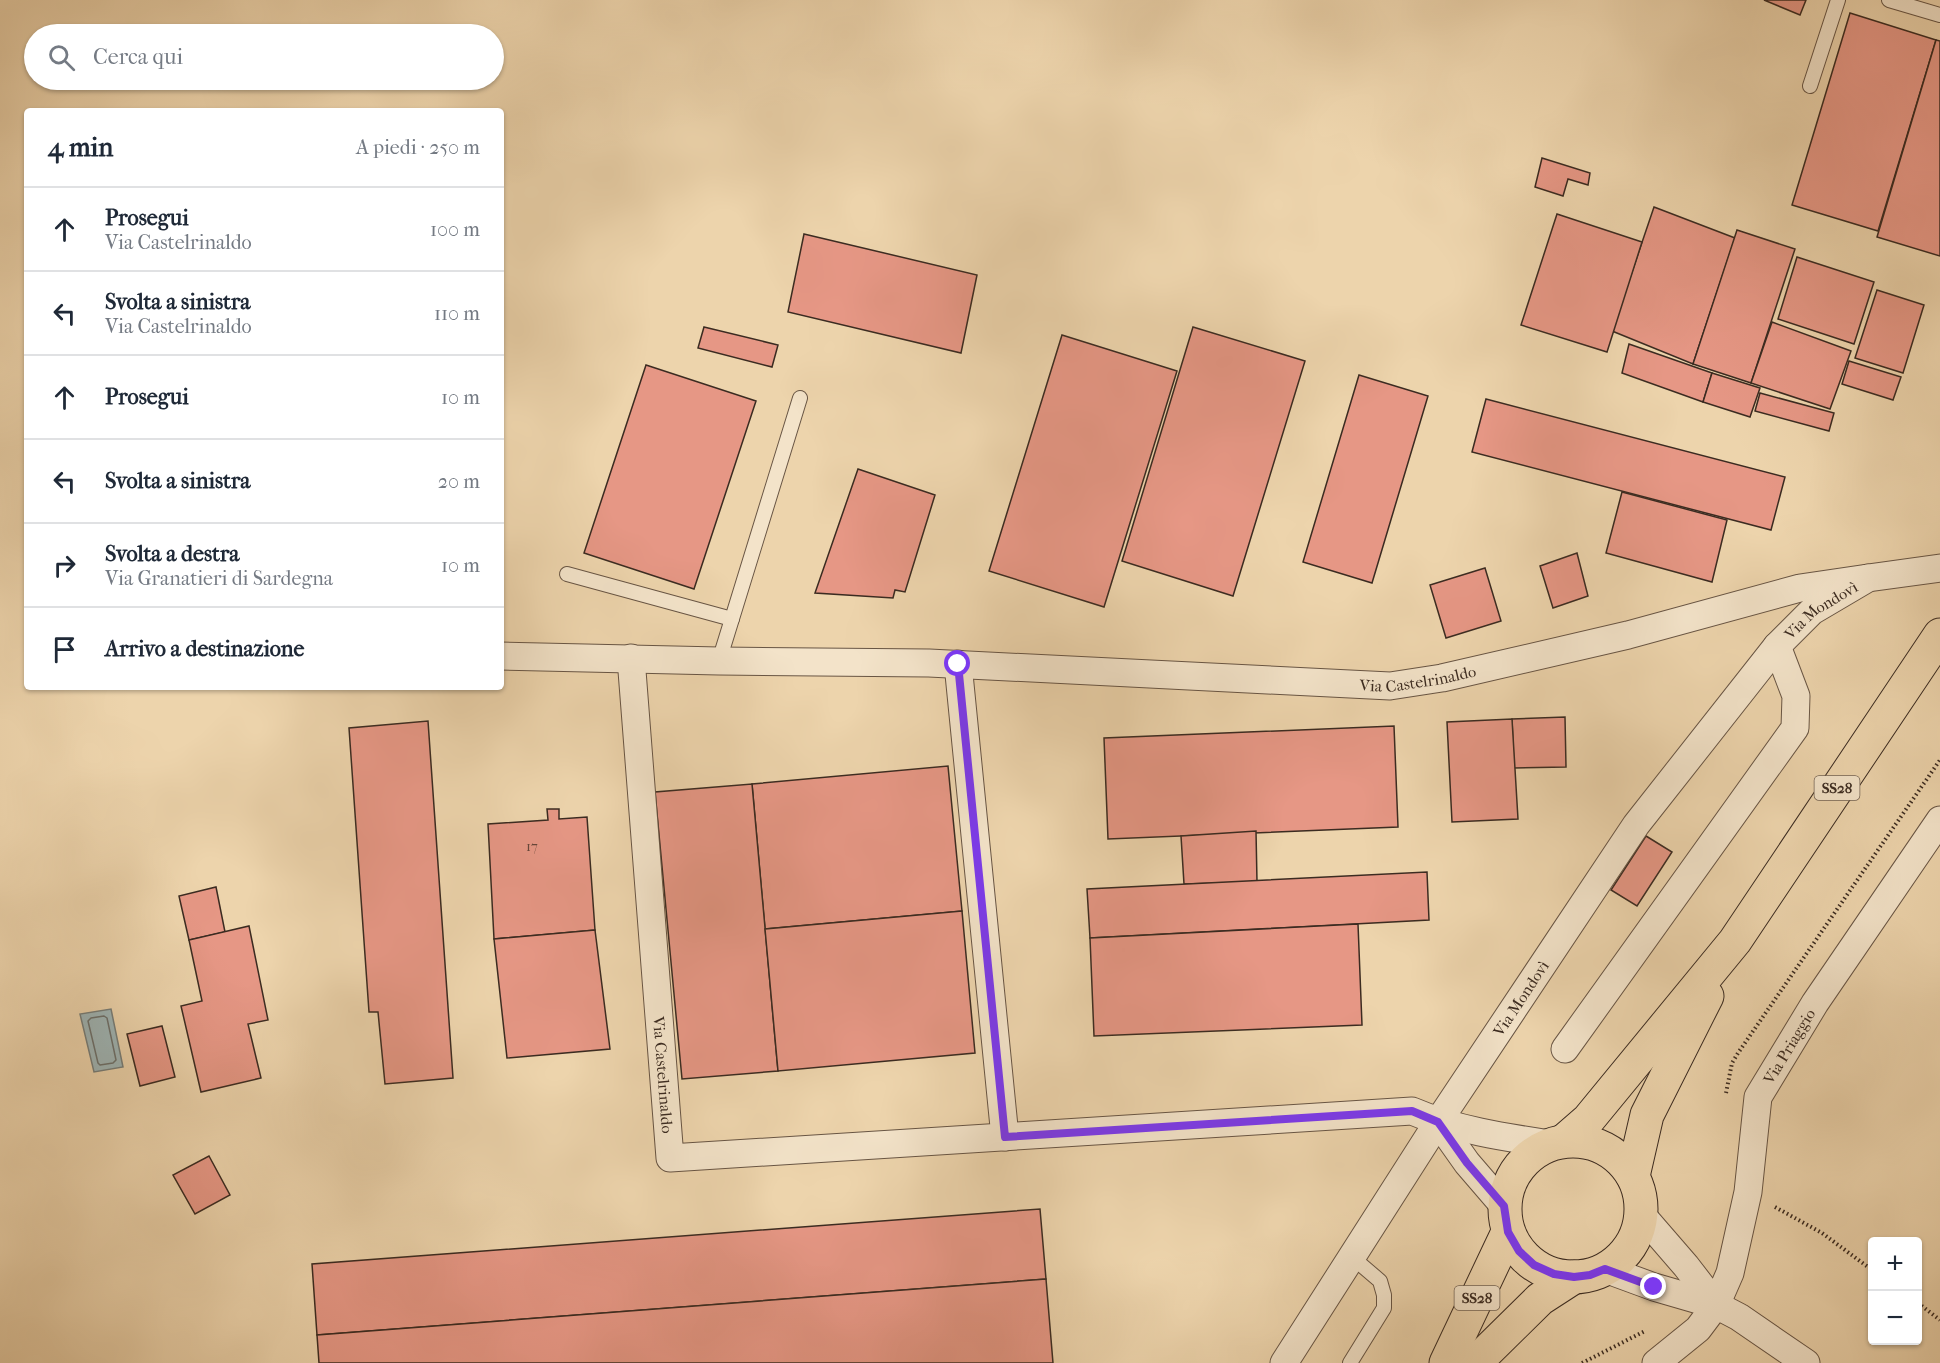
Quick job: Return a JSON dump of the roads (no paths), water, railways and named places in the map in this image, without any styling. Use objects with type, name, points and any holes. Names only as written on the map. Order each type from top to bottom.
[{"type":"main road","name":"SS28","points":[[1446,1363],[1506,1219],[1508,1186],[1517,1168],[1532,1153],[1558,1142],[1588,1120],[1735,941],[1940,635]]},
{"type":"main road","name":"SS28","points":[[1633,1176],[1647,1115],[1735,941]]},
{"type":"main road","name":"SS28","points":[[1475,1363],[1540,1299],[1619,1259],[1630,1246],[1638,1231],[1641,1214],[1640,1194],[1633,1176],[1621,1160],[1604,1148],[1585,1141],[1558,1142]]},
{"type":"main road","points":[[1506,1219],[1519,1251],[1534,1265],[1554,1274],[1590,1273]]},
{"type":"street","name":"Via Mondovì","points":[[1284,1363],[1438,1122],[1636,825],[1777,646],[1812,611],[1868,578],[1940,568]]},
{"type":"street","name":"Via Castelrinaldo","points":[[504,656],[958,664],[1390,686],[1442,678],[1605,640],[1800,588],[1868,578]]},
{"type":"street","name":"Via Mondovì","points":[[1565,1049],[1795,728],[1796,696],[1777,646]]},
{"type":"street","name":"Via Castelrinaldo","points":[[631,658],[670,1158],[1412,1111],[1438,1122],[1497,1137],[1558,1142]]},
{"type":"street","points":[[958,664],[1005,1137]]},
{"type":"street","name":"Via Priaggio","points":[[1656,1363],[1698,1329],[1716,1305],[1730,1273],[1748,1192],[1758,1097],[1815,1003],[1940,820]]},
{"type":"street","points":[[1438,1122],[1506,1219]]},
{"type":"street","points":[[1641,1214],[1716,1305]]},
{"type":"street","points":[[1590,1273],[1654,1287],[1716,1305],[1739,1317],[1806,1363]]},
{"type":"lane","points":[[1810,87],[1838,0]]},
{"type":"lane","points":[[1889,0],[1940,15]]},
{"type":"lane","points":[[719,661],[800,398]]},
{"type":"lane","points":[[567,574],[732,619]]},
{"type":"lane","points":[[1350,1363],[1384,1308],[1384,1295],[1380,1281],[1352,1257]]},
{"type":"water","points":[[111,1009],[123,1067],[94,1072],[80,1014]]}]
